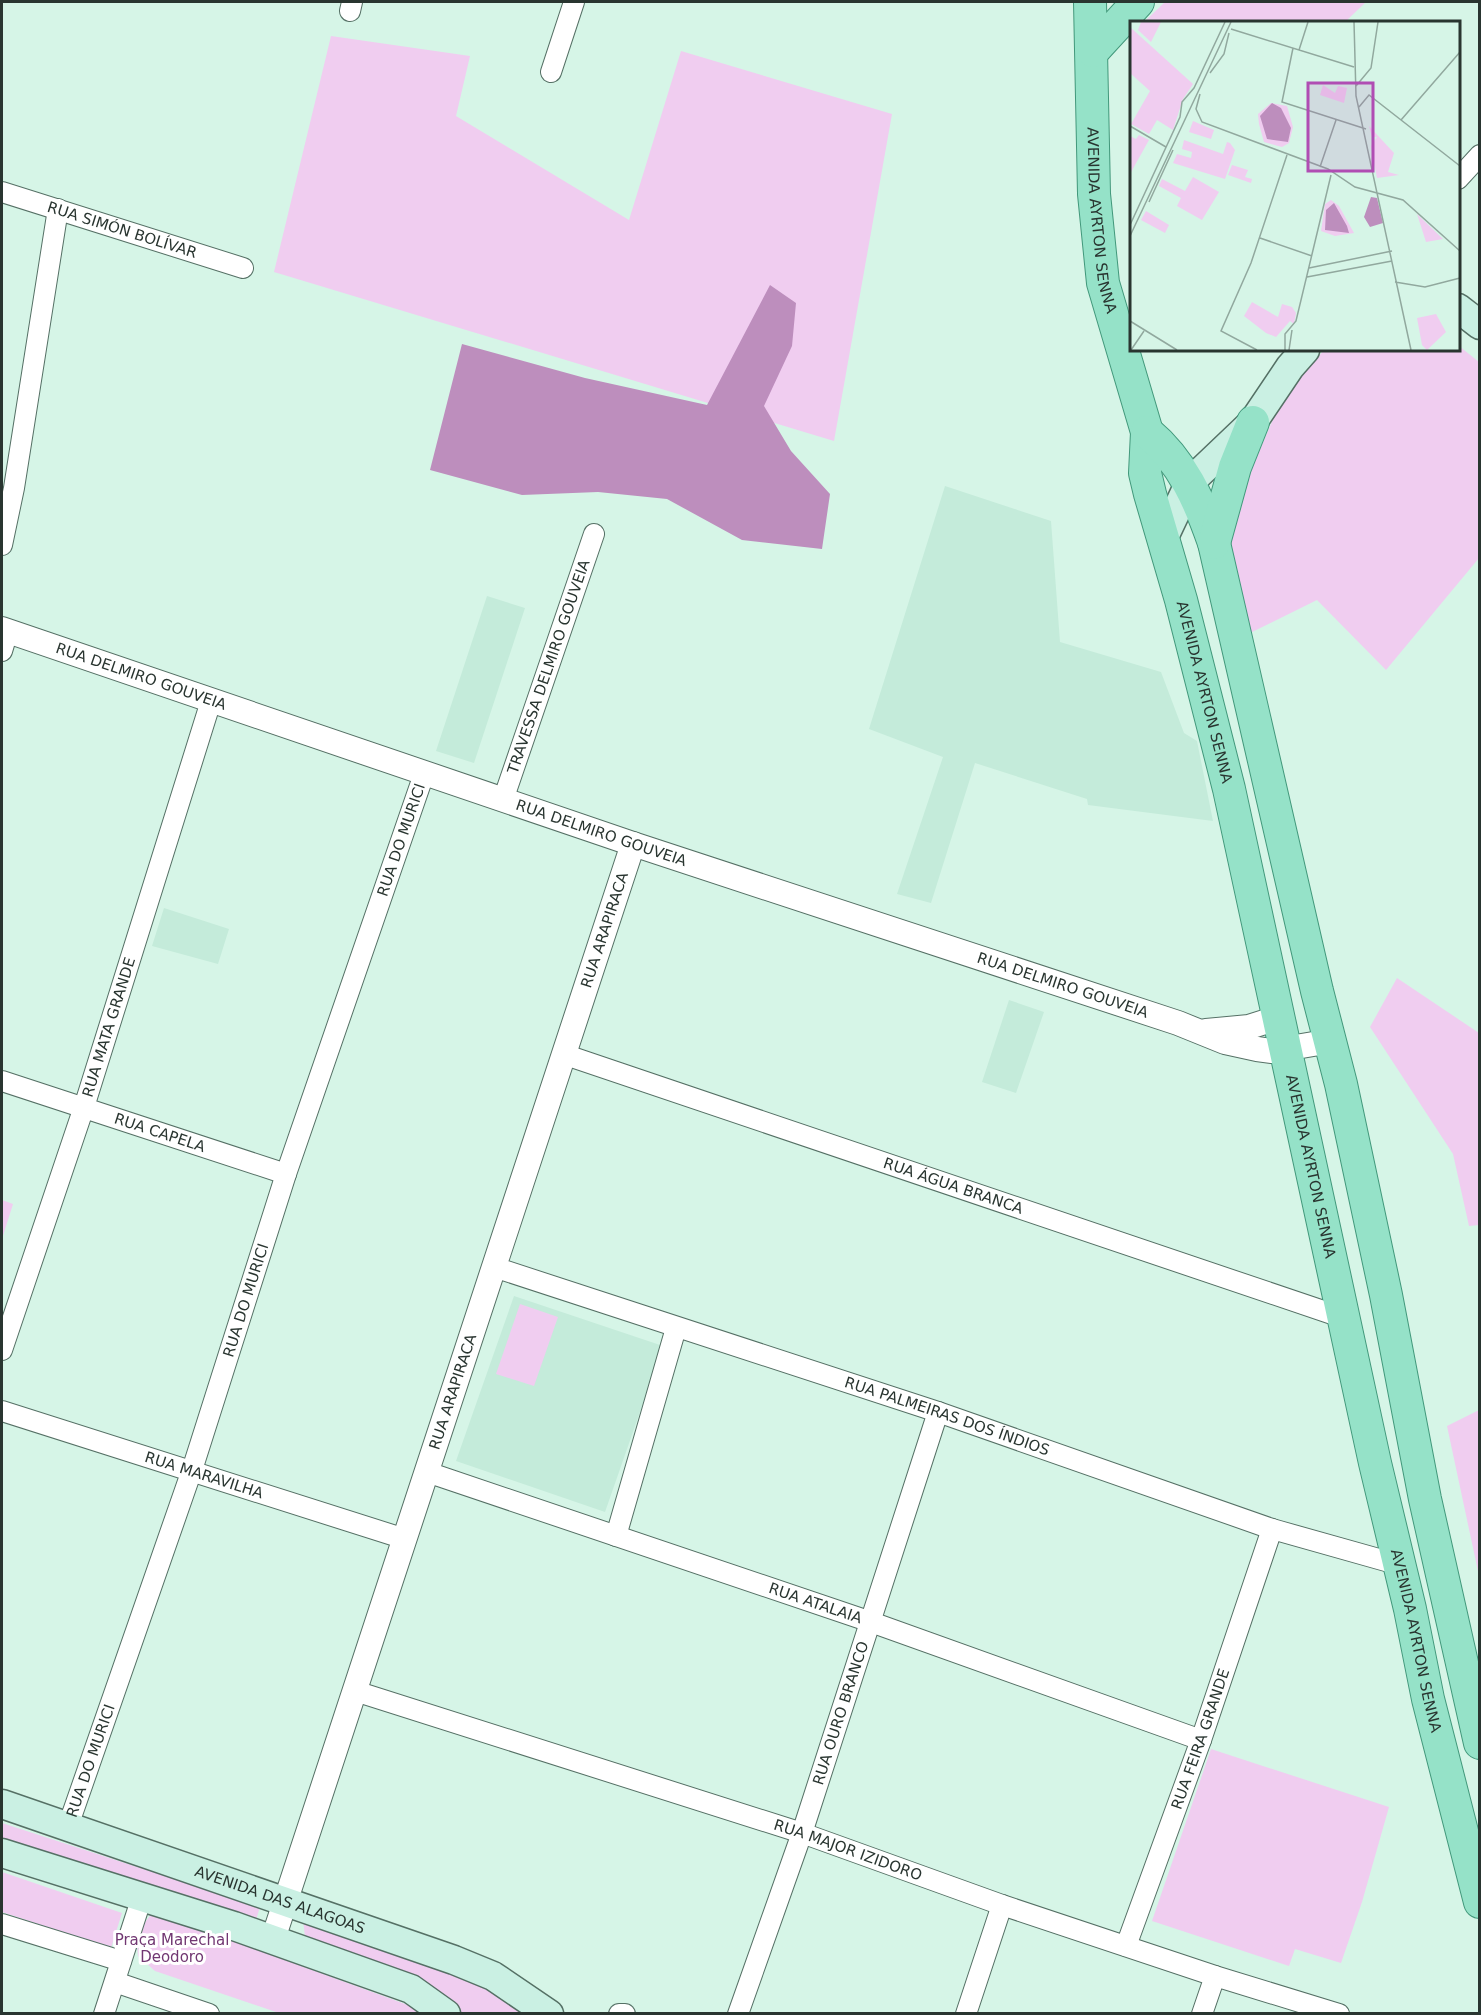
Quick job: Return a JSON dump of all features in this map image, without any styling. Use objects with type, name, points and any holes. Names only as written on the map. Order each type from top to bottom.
[{"type":"main road","name":"AVENIDA AYRTON SENNA","points":[[1090,2],[1097,241],[1103,283],[1146,443],[1150,494],[1229,789],[1257,913],[1277,1018],[1410,1609],[1428,1699],[1479,1902]]},
{"type":"main road","points":[[1092,51],[1138,2]]},
{"type":"main road","points":[[1460,310],[1479,325]]},
{"type":"main road","points":[[1214,543],[1235,467],[1253,422],[1290,367],[1304,351]]},
{"type":"main road","points":[[1163,539],[1190,482],[1253,422]]},
{"type":"main road","points":[[1146,443],[1166,448],[1190,482],[1214,543],[1317,991],[1331,1041],[1386,1295],[1459,1659],[1479,1743]]},
{"type":"main road","points":[[1410,1609],[1428,1606],[1434,1610],[1447,1647],[1459,1659]]},
{"type":"main road","name":"AVENIDA DAS ALAGOAS","points":[[2,1804],[454,1960],[493,1977],[549,2013]]},
{"type":"main road","points":[[2,1853],[273,1939],[411,1989],[446,2013]]},
{"type":"street","points":[[551,72],[574,2]]},
{"type":"street","points":[[1460,177],[1479,155]]},
{"type":"street","name":"RUA SIMÓN BOLÍVAR","points":[[2,192],[243,268]]},
{"type":"street","points":[[2,545],[8,485],[58,209]]},
{"type":"street","name":"TRAVESSA DELMIRO GOUVEIA","points":[[503,800],[594,534]]},
{"type":"street","name":"RUA DELMIRO GOUVEIA","points":[[4,637],[211,701],[633,844],[1204,1032],[1240,1047],[1272,1051],[1331,1041]]},
{"type":"street","name":"RUA MATA GRANDE","points":[[2,1350],[84,1107],[211,701]]},
{"type":"street","name":"RUA DO MURICI","points":[[68,1826],[192,1470],[286,1174],[424,774]]},
{"type":"street","name":"RUA ARAPIRACA","points":[[273,1939],[633,844]]},
{"type":"street","name":"RUA DELMIRO GOUVEIA","points":[[1204,1032],[1249,1027],[1277,1018]]},
{"type":"street","name":"RUA ÁGUA BRANCA","points":[[563,1054],[1344,1318]]},
{"type":"street","name":"RUA CAPELA","points":[[2,1081],[286,1174]]},
{"type":"street","name":"RUA PALMEIRAS DOS ÍNDIOS","points":[[494,1267],[938,1412],[1272,1529],[1400,1565]]},
{"type":"street","points":[[616,1536],[676,1328]]},
{"type":"street","name":"RUA MARAVILHA","points":[[2,1412],[405,1539]]},
{"type":"street","name":"RUA OURO BRANCO","points":[[738,2013],[802,1833],[938,1412]]},
{"type":"street","name":"RUA ATALAIA","points":[[427,1472],[871,1622],[1201,1740]]},
{"type":"street","name":"RUA FEIRA GRANDE","points":[[1126,1946],[1201,1740],[1272,1529]]},
{"type":"street","name":"RUA MAJOR IZIDORO","points":[[355,1691],[802,1833],[1002,1905],[1215,1977],[1339,2013]]},
{"type":"street","points":[[104,2013],[142,1896]]},
{"type":"street","points":[[966,2013],[1002,1905]]},
{"type":"street","points":[[2,1924],[121,1961]]},
{"type":"street","points":[[1202,2013],[1215,1977]]},
{"type":"street","points":[[115,1982],[209,2013]]},
{"type":"street","points":[[619,2013],[625,2013]]},
{"type":"shaded area","points":[[770,285],[796,303],[792,346],[764,406],[791,451],[830,494],[822,549],[742,540],[667,499],[598,492],[522,495],[430,470],[462,344],[585,378],[707,405]]},
{"type":"shaded area","points":[[945,486],[1051,521],[1060,642],[1161,672],[1184,733],[1197,741],[1213,821],[1088,805],[1087,799],[975,763],[931,903],[897,894],[943,757],[869,729]]},
{"type":"shaded area","points":[[487,596],[525,608],[474,763],[436,751]]},
{"type":"shaded area","points":[[164,908],[229,929],[218,964],[152,946]]},
{"type":"shaded area","points":[[1009,1000],[1044,1012],[1016,1093],[982,1082]]},
{"type":"shaded area","points":[[514,1296],[663,1346],[605,1512],[456,1461]]},
{"type":"green space","points":[[1165,2],[1366,2],[1346,21],[1145,21]]},
{"type":"green space","points":[[331,36],[470,56],[456,116],[629,220],[681,51],[892,114],[834,441],[274,272]]},
{"type":"green space","points":[[1460,347],[1479,362],[1479,558],[1386,670],[1317,600],[1246,635],[1226,540],[1247,479],[1274,417],[1298,380],[1323,351],[1460,351]]},
{"type":"green space","points":[[1397,978],[1479,1033],[1479,1225],[1469,1226],[1453,1154],[1370,1027]]},
{"type":"green space","points":[[2,1200],[13,1204],[2,1239]]},
{"type":"green space","points":[[520,1304],[558,1317],[534,1386],[496,1374]]},
{"type":"green space","points":[[1479,1410],[1479,1576],[1447,1426]]},
{"type":"green space","points":[[1211,1749],[1389,1807],[1362,1902],[1341,1963],[1295,1949],[1289,1966],[1152,1921]]},
{"type":"green space","points":[[2,1823],[260,1907],[254,1926],[2,1845]]},
{"type":"green space","points":[[2,1872],[122,1913],[111,1948],[2,1912]]},
{"type":"green space","name":"Praça Marechal Deodoro","points":[[153,1912],[429,2013],[279,2013],[155,1971],[138,1956],[140,1932]]},
{"type":"green space","points":[[303,1919],[449,1970],[533,2013],[461,2013],[421,1987],[306,1946]]}]
